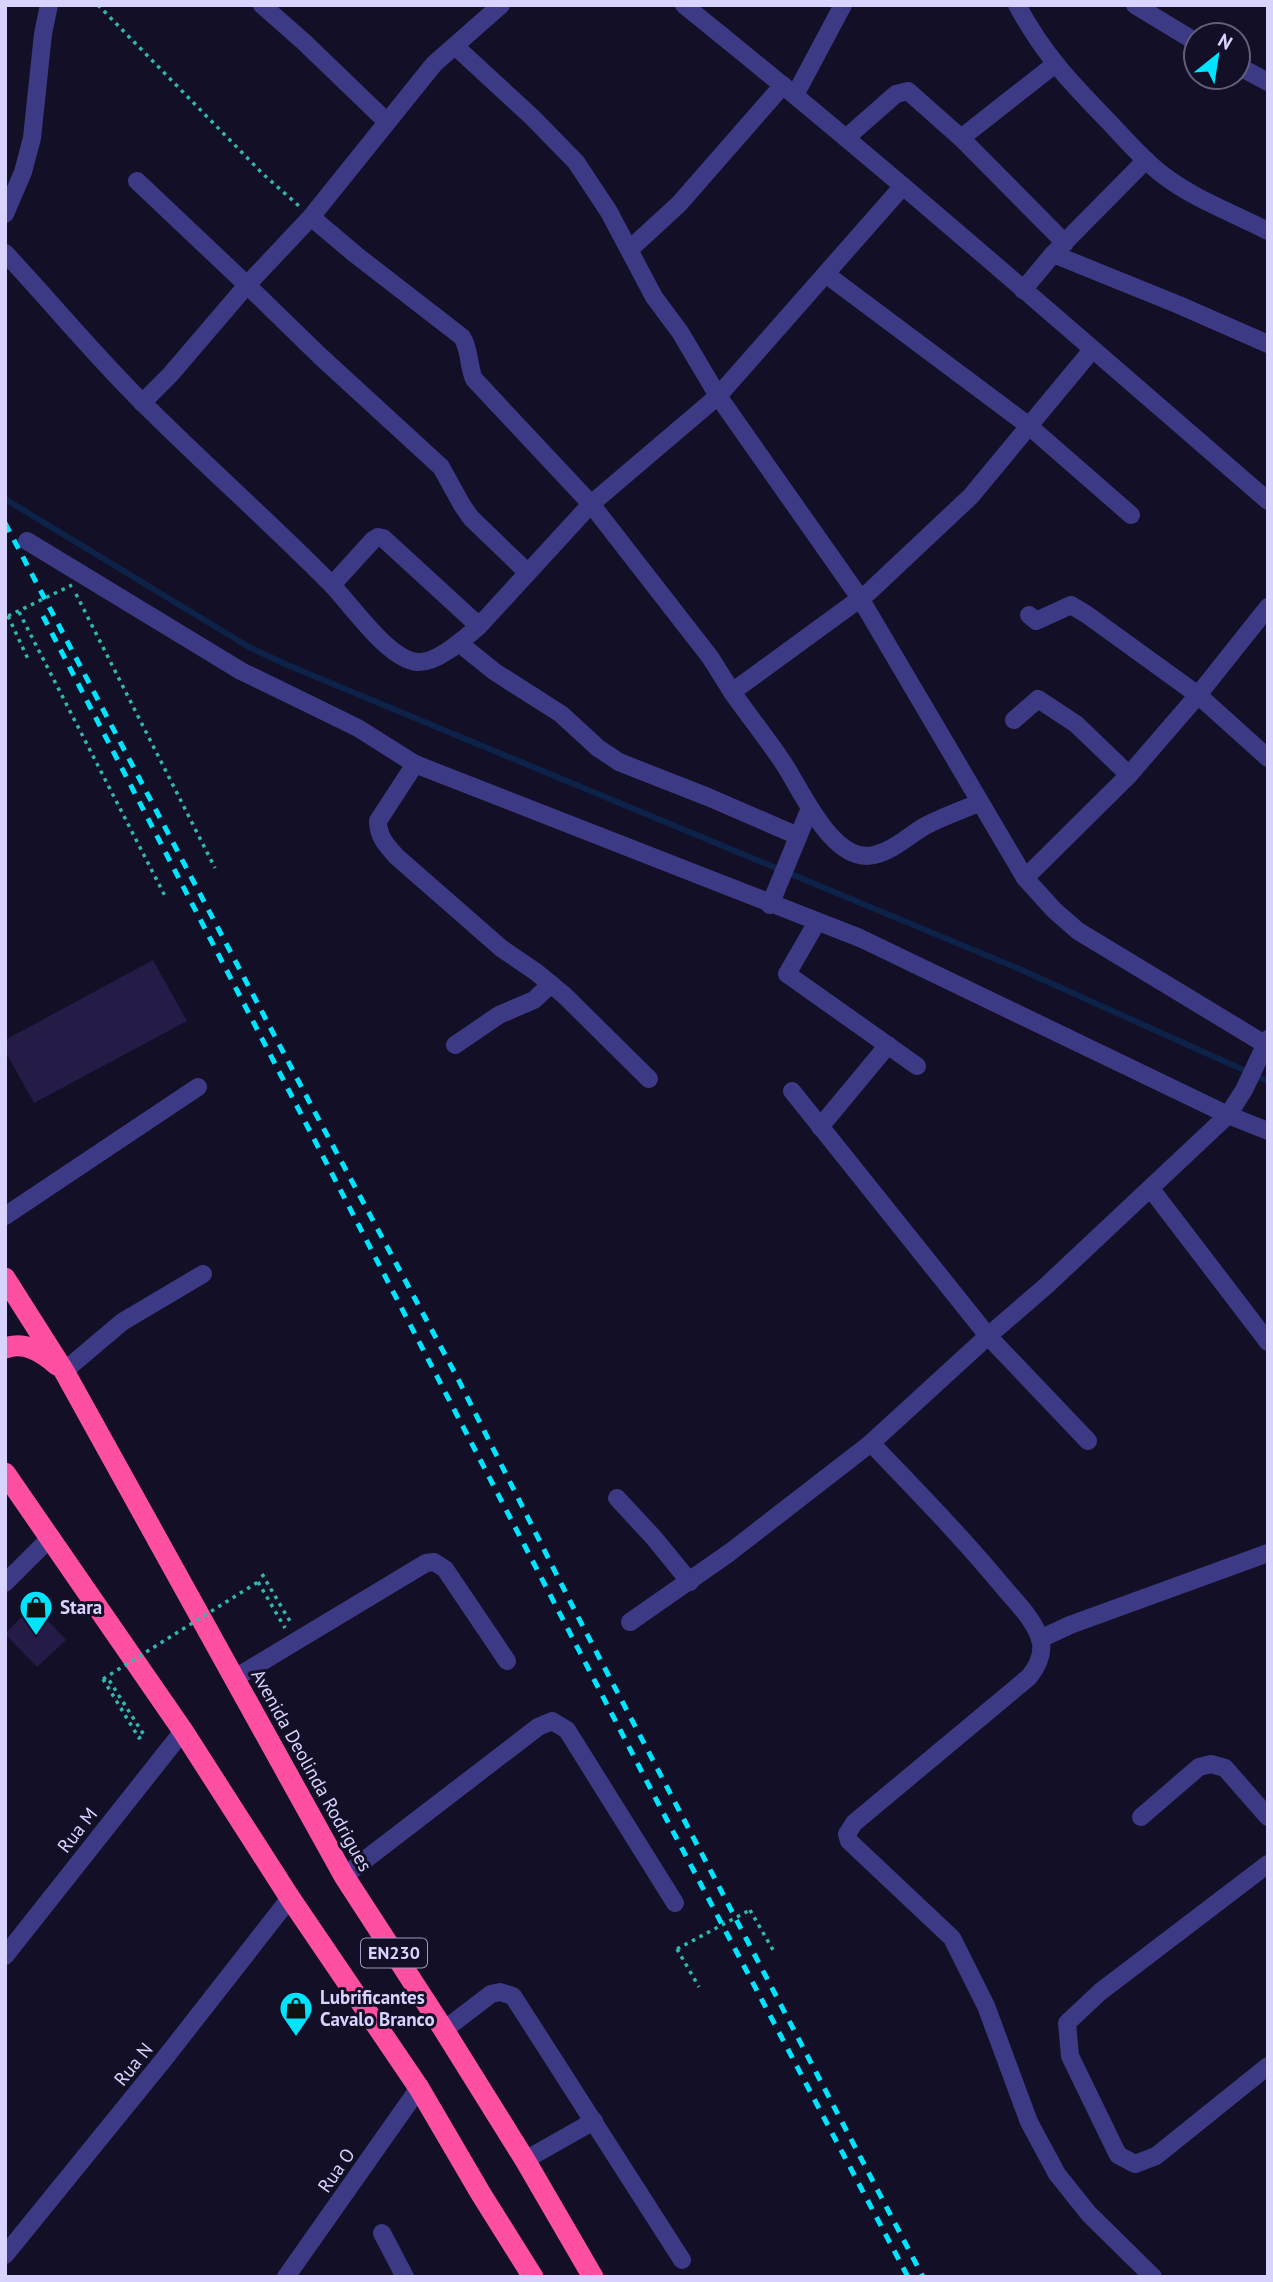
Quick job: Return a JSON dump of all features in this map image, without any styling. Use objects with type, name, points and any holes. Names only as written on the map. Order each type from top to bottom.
[{"type":"highway","name":"Avenida Deolinda Rodrigues","points":[[5,1278],[64,1371],[344,1876],[525,2160],[593,2277]]},
{"type":"highway","points":[[5,1348],[24,1345],[46,1355],[64,1371]]},
{"type":"highway","name":"EN230","points":[[5,1473],[183,1731],[290,1898],[419,2088],[533,2277]]},
{"type":"highway","points":[[481,2194],[517,2277]]},
{"type":"street","points":[[5,214],[23,172],[32,138],[43,34],[49,5]]},
{"type":"street","points":[[262,5],[387,122]]},
{"type":"street","points":[[142,402],[170,375],[247,285],[311,217],[434,64],[500,5]]},
{"type":"street","points":[[684,5],[903,186],[1268,501]]},
{"type":"street","points":[[630,249],[679,204],[789,90],[843,5]]},
{"type":"street","points":[[1017,5],[1054,65],[1146,160],[1192,193],[1268,231]]},
{"type":"street","points":[[1135,5],[1161,12],[1182,30]]},
{"type":"street","points":[[455,46],[576,162],[630,249],[653,297],[680,332],[718,396],[860,598],[1025,878],[1054,910],[1078,931],[1264,1047],[1244,1090],[1228,1115],[1046,1286],[871,1443],[690,1582],[630,1622]]},
{"type":"street","points":[[961,138],[1054,65]]},
{"type":"street","points":[[1252,73],[1268,82]]},
{"type":"street","points":[[846,138],[896,94],[908,91],[961,138],[1059,249],[1268,344]]},
{"type":"street","points":[[1023,290],[1146,160]]},
{"type":"street","points":[[137,181],[347,382],[441,467],[471,518],[527,572]]},
{"type":"street","points":[[5,253],[142,402],[332,585],[391,650],[404,659],[428,662],[459,643],[479,626],[591,504],[718,396],[903,186]]},
{"type":"street","points":[[311,217],[462,337],[466,343],[474,379],[591,504],[710,657],[783,762],[810,808],[838,844],[852,853],[871,856],[888,851],[926,825],[979,803]]},
{"type":"street","points":[[827,275],[1029,426],[1131,515]]},
{"type":"street","points":[[732,692],[860,598],[971,496],[1093,350]]},
{"type":"street","points":[[332,585],[373,540],[383,538],[479,626]]},
{"type":"street","points":[[27,541],[242,671],[358,728],[415,764],[773,897],[817,922],[860,938],[1228,1115],[1268,1131]]},
{"type":"street","points":[[1029,615],[1036,621],[1071,606],[1198,695],[1268,758]]},
{"type":"street","points":[[1025,878],[1129,775],[1198,695],[1268,607]]},
{"type":"street","points":[[459,643],[495,672],[561,714],[598,748],[618,762],[708,797],[795,843]]},
{"type":"street","points":[[1014,720],[1038,699],[1076,724],[1129,775]]},
{"type":"street","points":[[415,764],[378,821],[378,830],[384,842],[397,857],[501,948],[551,984],[649,1079]]},
{"type":"street","points":[[773,897],[810,808]]},
{"type":"street","points":[[817,922],[787,974],[917,1066]]},
{"type":"street","points":[[455,1045],[499,1015],[534,1000],[551,984]]},
{"type":"street","points":[[820,1127],[888,1045]]},
{"type":"street","points":[[5,1216],[198,1087]]},
{"type":"street","points":[[792,1091],[988,1336],[1088,1441]]},
{"type":"street","points":[[1151,1189],[1268,1342]]},
{"type":"street","points":[[64,1371],[122,1322],[203,1274]]},
{"type":"street","points":[[871,1443],[960,1535],[1016,1602],[1040,1639],[1041,1651],[1037,1666],[1029,1677],[854,1823],[847,1835],[854,1847],[952,1938],[986,2006],[1029,2122],[1057,2174],[1089,2214],[1153,2277]]},
{"type":"street","points":[[617,1498],[690,1582]]},
{"type":"street","points":[[5,1583],[50,1538]]},
{"type":"street","points":[[1040,1639],[1070,1625],[1268,1553]]},
{"type":"street","points":[[235,1678],[426,1563],[434,1562],[445,1569],[506,1661]]},
{"type":"street","points":[[344,1876],[538,1727],[552,1721],[567,1730],[675,1903]]},
{"type":"street","name":"Rua M","points":[[5,1956],[183,1731]]},
{"type":"street","points":[[1141,1817],[1199,1767],[1211,1763],[1224,1768],[1268,1817]]},
{"type":"street","points":[[1268,1864],[1100,1992],[1067,2024],[1070,2056],[1118,2155],[1135,2164],[1156,2157],[1268,2066]]},
{"type":"street","name":"Rua N","points":[[5,2255],[165,2058],[290,1898]]},
{"type":"street","points":[[444,2030],[491,1994],[500,1992],[513,1996],[682,2260]]},
{"type":"street","name":"Rua O","points":[[286,2277],[419,2088]]},
{"type":"street","points":[[525,2160],[594,2121]]},
{"type":"street","points":[[382,2233],[405,2277]]},
{"type":"path","points":[[99,5],[263,174],[311,217]]},
{"type":"path","points":[[28,659],[8,616],[72,585],[215,868]]},
{"type":"path","points":[[19,612],[165,896]]},
{"type":"path","points":[[261,1574],[292,1626]]},
{"type":"path","points":[[110,1680],[144,1735],[139,1738],[103,1679],[258,1582],[285,1628]]},
{"type":"path","points":[[699,1987],[677,1949],[751,1910],[773,1950]]},
{"type":"building","points":[[153,960],[187,1021],[34,1103],[5,1051],[5,1040]]},
{"type":"building","name":"Stara","points":[[33,1605],[66,1640],[37,1667],[5,1634]]},
{"type":"waterway","points":[[5,499],[249,647],[285,664],[1017,968],[1268,1081]]},
{"type":"railway","points":[[5,523],[457,1377],[577,1615],[923,2277]]},
{"type":"railway","points":[[43,616],[658,1803],[908,2277]]},
{"type":"place","name":"Stara","points":[[36,1637]]},
{"type":"place","name":"Lubrificantes Cavalo Branco","points":[[296,2038]]}]
